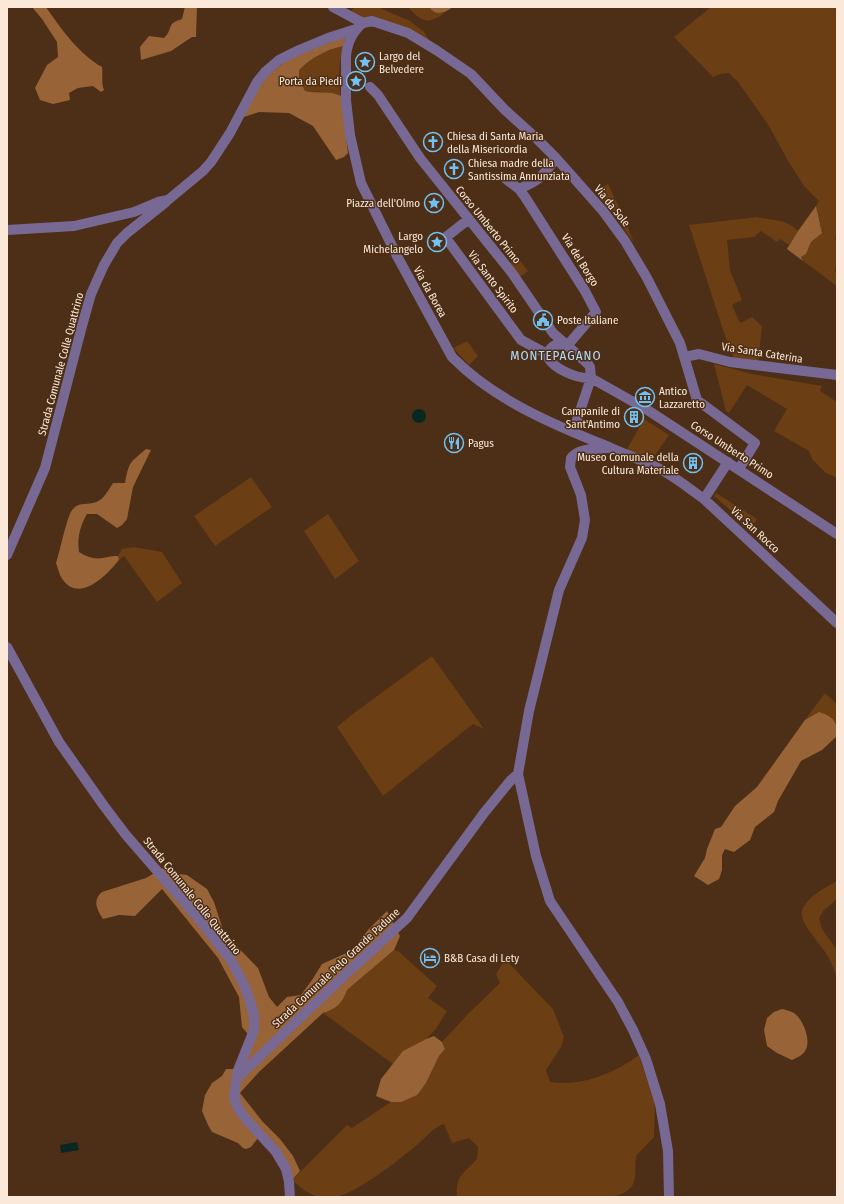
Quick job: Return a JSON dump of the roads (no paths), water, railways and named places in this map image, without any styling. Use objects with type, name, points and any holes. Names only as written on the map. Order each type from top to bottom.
[{"type":"street","points":[[333,7],[359,26]]},
{"type":"street","name":"Via da Sole","points":[[359,26],[372,22],[408,32],[471,74],[505,110],[556,158],[603,211],[625,241],[666,313],[680,342],[696,400],[755,443],[739,469]]},
{"type":"street","name":"Strada Comunale Colle Quattrino","points":[[7,555],[45,468],[91,294],[104,265],[117,243],[127,233],[203,171],[211,162],[230,133],[257,82],[265,72],[279,60],[299,50],[359,26]]},
{"type":"street","name":"Via da Borea","points":[[359,26],[352,34],[346,51],[346,100],[350,135],[361,183],[397,256],[450,352],[464,369],[529,412],[610,448],[651,464]]},
{"type":"street","name":"Corso Umberto Primo","points":[[370,87],[378,95],[420,158],[512,273],[546,320],[553,333],[588,364],[590,367],[591,378]]},
{"type":"street","points":[[506,179],[519,189],[529,185],[544,176],[556,158]]},
{"type":"street","name":"Via del Borgo","points":[[519,189],[579,280],[596,312],[568,345]]},
{"type":"street","points":[[7,230],[74,226],[134,212],[158,202],[168,200]]},
{"type":"street","name":"Via Santo Spirito","points":[[469,219],[446,238],[521,340],[547,354]]},
{"type":"street","points":[[547,354],[551,347],[557,344],[568,345]]},
{"type":"street","name":"Corso Umberto Primo","points":[[547,354],[551,363],[560,369],[577,377],[591,378],[646,409],[837,534]]},
{"type":"street","name":"Via Santa Caterina","points":[[684,357],[699,354],[730,362],[837,375]]},
{"type":"street","points":[[573,432],[591,378]]},
{"type":"street","points":[[610,448],[581,451],[576,453],[571,458],[570,467],[582,495],[585,520],[582,538],[559,590],[529,711],[518,774],[536,856],[550,901],[618,1002],[646,1059],[660,1104],[668,1151],[669,1197]]},
{"type":"street","points":[[704,499],[728,462]]},
{"type":"street","name":"Via San Rocco","points":[[651,464],[704,499],[837,623]]},
{"type":"street","name":"Strada Comunale Colle Quattrino","points":[[7,647],[59,742],[104,806],[198,918],[231,960],[249,998],[254,1015],[254,1030],[238,1070],[234,1097],[238,1108],[244,1117],[276,1152],[286,1168],[290,1197]]},
{"type":"street","name":"Strada Comunale Pelo Grande Padune","points":[[236,1079],[407,918],[484,813],[511,780],[518,774]]},
{"type":"water","points":[[416,409],[422,409],[426,413],[426,419],[422,423],[416,423],[412,419],[412,413]]},
{"type":"water","points":[[77,1142],[79,1150],[61,1153],[60,1145]]},
{"type":"place","name":"Largo del Belvedere","points":[[365,62]]},
{"type":"place","name":"Porta da Piedi","points":[[356,81]]},
{"type":"place","name":"Chiesa di Santa Maria della Misericordia","points":[[433,142]]},
{"type":"place","name":"Chiesa madre della Santissima Annunziata","points":[[454,169]]},
{"type":"place","name":"Piazza dell'Olmo","points":[[434,203]]},
{"type":"place","name":"Largo Michelangelo","points":[[437,242]]},
{"type":"place","name":"Poste Italiane","points":[[543,320]]},
{"type":"place","name":"Antico Lazzaretto","points":[[645,397]]},
{"type":"place","name":"Campanile di Sant'Antimo","points":[[634,417]]},
{"type":"place","name":"Pagus","points":[[454,443]]},
{"type":"place","name":"Museo Comunale della Cultura Materiale","points":[[693,463]]},
{"type":"place","name":"B&B Casa di Lety","points":[[430,958]]},
{"type":"district","name":"MONTEPAGANO","points":[[556,355]]}]
